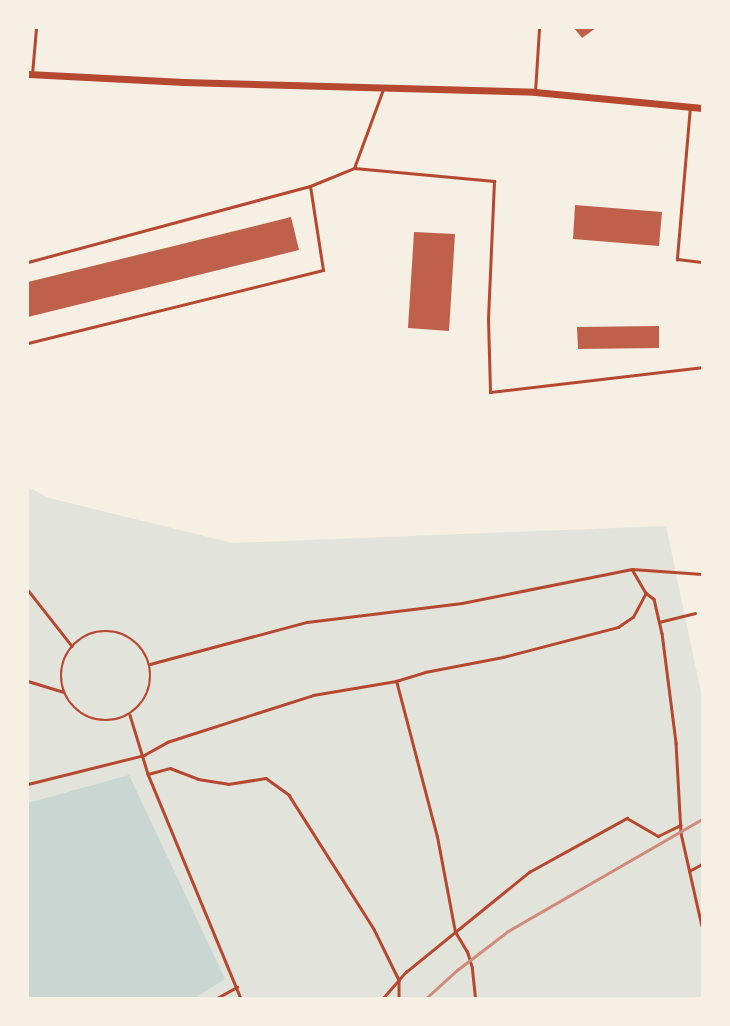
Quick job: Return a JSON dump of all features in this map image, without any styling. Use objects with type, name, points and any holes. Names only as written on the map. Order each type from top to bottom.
[{"type":"street","points":[[30,74],[184,82],[535,92],[702,108]]},
{"type":"lane","points":[[30,74],[36,28]]},
{"type":"lane","points":[[535,92],[539,28]]},
{"type":"lane","points":[[354,168],[384,87]]},
{"type":"lane","points":[[690,106],[677,259],[702,262]]},
{"type":"lane","points":[[28,262],[310,186],[354,168],[494,181],[488,319],[490,392],[702,367]]},
{"type":"lane","points":[[28,343],[322,270],[310,186]]},
{"type":"path","points":[[632,569],[646,593],[654,599],[659,622],[676,743],[681,825],[689,871],[702,926]]},
{"type":"path","points":[[150,664],[308,622],[462,603],[632,569],[702,574]]},
{"type":"path","points":[[28,590],[72,646]]},
{"type":"path","points":[[28,784],[144,755],[167,742],[313,695],[396,681],[425,672],[503,657],[618,627],[634,618],[646,593]]},
{"type":"path","points":[[659,622],[695,613]]},
{"type":"path","points":[[95,632],[116,632],[135,641],[150,664],[152,673],[149,692],[130,715],[117,721],[103,722],[89,718],[76,711],[64,692],[60,672],[64,658],[72,646],[82,637],[95,632]]},
{"type":"path","points":[[396,681],[437,837],[455,932],[467,952],[472,968],[475,998]]},
{"type":"path","points":[[28,682],[64,692]]},
{"type":"path","points":[[130,715],[144,755],[148,774],[241,998]]},
{"type":"path","points":[[148,774],[170,768],[198,779],[228,784],[266,778],[289,795],[374,929],[399,980],[399,998]]},
{"type":"path","points":[[383,998],[399,980],[529,872],[627,818],[658,836],[681,825]]},
{"type":"path","points":[[689,871],[702,864]]},
{"type":"path","points":[[217,998],[237,987]]},
{"type":"shaded area","points":[[28,487],[49,498],[233,543],[666,526],[702,697],[702,998],[28,998]]},
{"type":"shaded area","points":[[129,775],[225,979],[195,998],[28,998],[28,803]]},
{"type":"building","points":[[574,28],[596,28],[582,38]]},
{"type":"building","points":[[575,205],[662,212],[659,246],[573,239]]},
{"type":"building","points":[[291,217],[299,250],[28,317],[28,282]]},
{"type":"building","points":[[414,232],[455,234],[449,331],[408,328]]},
{"type":"building","points":[[659,326],[659,348],[578,349],[577,327]]},
{"type":"railway","points":[[426,998],[457,970],[508,931],[700,820]]}]
